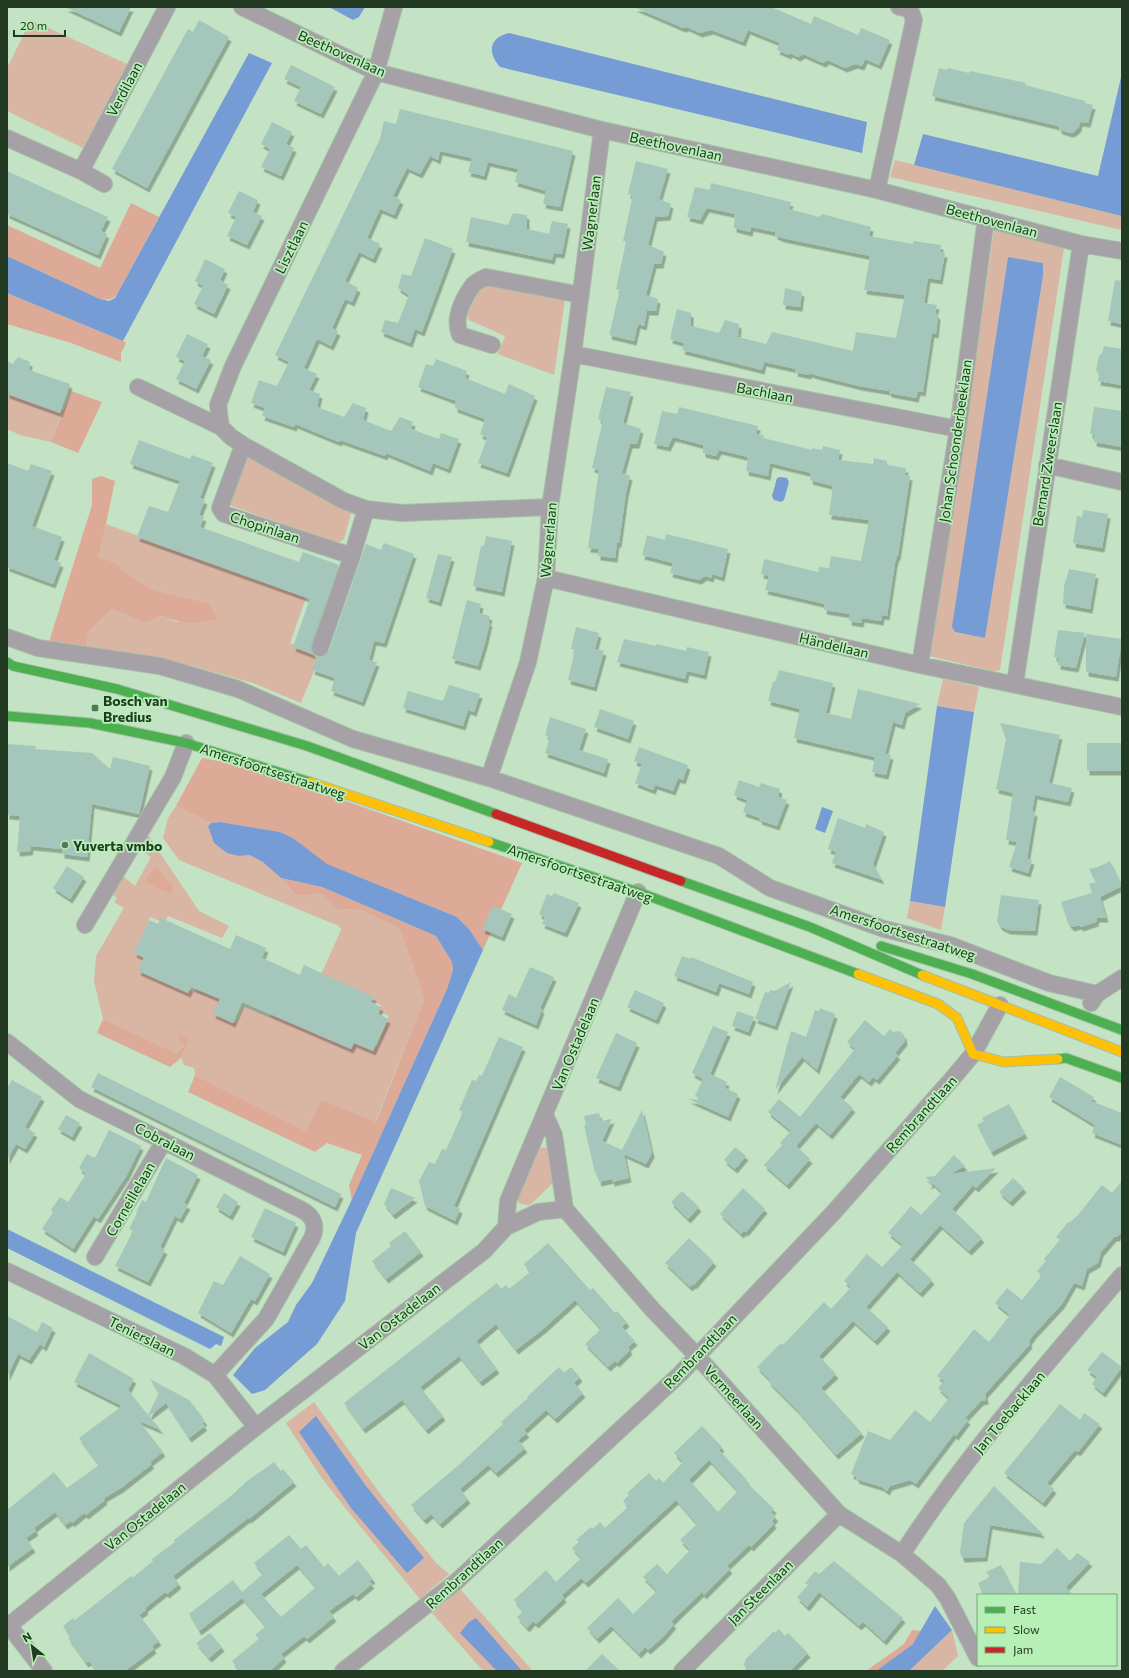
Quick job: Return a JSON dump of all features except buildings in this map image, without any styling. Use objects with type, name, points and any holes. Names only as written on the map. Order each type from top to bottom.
[{"type":"main road","name":"Amersfoortsestraatweg","points":[[9,665],[117,689],[307,746],[810,927],[909,970],[1122,1052]]},
{"type":"main road","name":"Amersfoortsestraatweg","points":[[7,716],[90,723],[186,743],[247,761],[638,892],[938,1004],[957,1018],[973,1054]]},
{"type":"main road","name":"Amersfoortsestraatweg","points":[[810,927],[921,956],[1122,1030]]},
{"type":"main road","name":"Rembrandtlaan","points":[[1000,1005],[1008,987]]},
{"type":"main road","points":[[973,1054],[1004,1062],[1066,1058],[1122,1078]]},
{"type":"street","name":"Verdilaan","points":[[81,171],[167,7]]},
{"type":"street","name":"Beethovenlaan","points":[[242,7],[376,72],[602,130],[877,190],[1081,244],[1122,251]]},
{"type":"street","name":"Lisztlaan","points":[[221,427],[218,405],[233,366],[376,72],[394,7]]},
{"type":"street","points":[[877,190],[914,20],[910,9],[899,7]]},
{"type":"street","name":"Wagnerlaan","points":[[490,778],[528,662],[546,578],[550,507],[581,296],[602,130]]},
{"type":"street","points":[[7,138],[81,171],[104,184]]},
{"type":"street","name":"Johan Schoonderbeeklaan","points":[[920,664],[958,429],[986,218]]},
{"type":"street","name":"Bernard Zweerslaan","points":[[1015,684],[1081,244]]},
{"type":"street","points":[[492,345],[460,335],[457,328],[458,316],[474,284],[486,277],[581,296]]},
{"type":"street","name":"Bachlaan","points":[[573,354],[958,429]]},
{"type":"street","points":[[138,387],[221,427],[230,438],[344,501],[366,509],[402,513],[550,507]]},
{"type":"street","name":"Chopinlaan","points":[[243,445],[220,508],[224,514],[352,556]]},
{"type":"street","points":[[1047,464],[1122,482]]},
{"type":"street","points":[[320,648],[352,556],[366,509]]},
{"type":"street","name":"Händellaan","points":[[546,578],[920,664],[1122,707]]},
{"type":"street","name":"Amersfoortsestraatweg","points":[[7,637],[38,648],[160,666],[238,689],[354,739],[490,778],[719,856],[770,888],[884,929],[950,945],[1049,983],[1097,994]]},
{"type":"street","points":[[85,925],[173,777],[186,743]]},
{"type":"street","name":"Van Ostadelaan","points":[[8,1625],[256,1427],[484,1251],[506,1227],[508,1201],[638,892]]},
{"type":"street","points":[[1083,1015],[1097,994],[1122,978]]},
{"type":"street","name":"Rembrandtlaan","points":[[343,1671],[457,1581],[680,1374],[832,1213],[952,1080],[973,1054],[1000,1005]]},
{"type":"street","name":"Cobralaan","points":[[8,1046],[79,1098],[307,1213],[314,1222],[315,1228],[312,1238],[266,1319],[215,1374]]},
{"type":"street","points":[[506,1227],[538,1212],[565,1210],[554,1135],[545,1115]]},
{"type":"street","name":"Corneillelaan","points":[[95,1257],[164,1141]]},
{"type":"street","name":"Vermeerlaan","points":[[565,1210],[839,1514]]},
{"type":"street","name":"Tenierslaan","points":[[7,1270],[184,1356],[215,1374],[256,1427]]},
{"type":"street","name":"Jan Toebacklaan","points":[[902,1554],[930,1510],[961,1469],[1122,1275]]},
{"type":"street","points":[[839,1514],[902,1554],[938,1585],[948,1599],[977,1656]]},
{"type":"street","name":"Jan Steenlaan","points":[[682,1671],[839,1514]]},
{"type":"street","points":[[8,1625],[44,1671]]},
{"type":"shaded area","points":[[31,20],[127,64],[83,148],[7,111],[7,68]]},
{"type":"shaded area","points":[[895,160],[1122,216],[1122,230],[890,177]]},
{"type":"shaded area","points":[[131,203],[159,217],[119,291],[111,299],[100,299],[7,256],[7,225],[100,268]]},
{"type":"shaded area","points":[[994,229],[1065,241],[1000,670],[993,671],[929,656]],"holes":[[[1008,257],[1043,263],[1043,276],[985,638],[955,632]]]},
{"type":"shaded area","points":[[488,284],[565,299],[554,375],[498,354],[505,336],[469,320],[467,315],[478,289]]},
{"type":"shaded area","points":[[7,293],[123,341],[126,343],[121,353],[121,362],[71,343],[7,324]]},
{"type":"shaded area","points":[[7,390],[63,410],[51,442],[20,435],[7,429]]},
{"type":"shaded area","points":[[71,391],[102,402],[78,453],[51,442]]},
{"type":"shaded area","points":[[247,455],[352,510],[344,539],[338,543],[229,505]]},
{"type":"shaded area","points":[[101,476],[115,481],[99,557],[114,562],[126,573],[154,590],[208,603],[218,619],[203,622],[183,622],[161,616],[145,623],[112,609],[88,632],[87,648],[60,642],[49,642],[92,505],[92,479]]},
{"type":"shaded area","points":[[106,524],[306,598],[290,643],[321,654],[301,703],[253,683],[189,665],[87,648],[88,632],[112,609],[145,623],[161,616],[177,622],[208,603],[154,590],[126,573],[114,562],[99,557]]},
{"type":"shaded area","points":[[943,679],[979,687],[974,712],[937,706]]},
{"type":"shaded area","points":[[202,758],[246,766],[522,863],[483,950],[469,929],[457,917],[326,864],[293,838],[280,832],[220,822],[211,823],[176,806]]},
{"type":"shaded area","points":[[176,806],[211,823],[208,826],[239,856],[251,855],[264,862],[276,872],[296,896],[322,894],[337,909],[361,910],[400,929],[424,999],[375,1123],[321,1100],[306,1131],[195,1075],[194,1068],[184,1065],[181,1058],[189,1041],[176,1053],[103,1019],[94,981],[96,956],[124,908],[114,902],[117,898],[110,893],[123,876],[135,886],[151,857],[139,849],[148,835],[199,911],[229,926],[222,938],[168,916],[165,923],[150,917],[136,951],[145,955],[139,969],[194,992],[197,984],[223,995],[215,1014],[236,1023],[244,1006],[270,1017],[273,1012],[353,1045],[356,1038],[377,1046],[389,1016],[378,1011],[381,1005],[319,979],[341,930],[339,926],[179,860],[163,838],[168,818]]},
{"type":"shaded area","points":[[155,866],[174,888],[171,894],[145,882]]},
{"type":"shaded area","points":[[281,878],[322,887],[436,936],[452,962],[453,970],[447,989],[352,1201],[349,1185],[362,1155],[327,1143],[315,1152],[188,1092],[195,1075],[306,1131],[321,1100],[376,1122],[424,999],[400,929],[361,910],[337,909],[322,894],[296,896]]},
{"type":"shaded area","points":[[910,901],[945,907],[941,930],[907,918]]},
{"type":"shaded area","points":[[103,1019],[176,1053],[184,1046],[178,1039],[181,1034],[189,1041],[181,1058],[170,1067],[97,1033]]},
{"type":"shaded area","points":[[549,1147],[554,1182],[530,1205],[520,1204],[516,1197],[538,1148]]},
{"type":"shaded area","points":[[314,1402],[381,1495],[437,1564],[449,1574],[420,1599],[321,1477],[286,1423]]},
{"type":"shaded area","points":[[460,1589],[533,1671],[483,1671],[432,1613]]},
{"type":"shaded area","points":[[912,1630],[921,1631],[913,1644],[876,1671],[866,1671],[904,1644]]},
{"type":"shaded area","points":[[952,1630],[958,1656],[942,1671],[909,1671]]},
{"type":"water","points":[[329,7],[365,7],[359,17],[353,20]]},
{"type":"water","points":[[509,33],[867,122],[862,153],[500,67],[493,56],[492,47],[497,38]]},
{"type":"water","points":[[249,53],[272,63],[123,341],[7,293],[7,256],[100,299],[109,301],[115,298]]},
{"type":"water","points":[[1122,73],[1122,216],[914,165],[923,134],[1098,176]]},
{"type":"water","points":[[1008,257],[1043,263],[1043,276],[985,638],[955,632],[952,627]]},
{"type":"water","points":[[777,478],[787,478],[789,482],[784,500],[781,502],[774,500],[772,496]]},
{"type":"water","points":[[937,706],[974,712],[945,907],[910,901]]},
{"type":"water","points":[[822,807],[833,811],[825,833],[815,829]]},
{"type":"water","points":[[220,822],[280,832],[293,838],[327,864],[457,917],[469,929],[483,950],[356,1233],[345,1301],[317,1344],[265,1390],[252,1394],[233,1375],[255,1348],[288,1322],[296,1305],[312,1283],[356,1191],[447,989],[453,970],[452,962],[436,936],[322,887],[281,878],[263,862],[250,855],[239,856],[227,853],[214,843],[208,826],[211,823]]},
{"type":"water","points":[[7,1229],[224,1337],[221,1346],[216,1344],[210,1349],[7,1248]]},
{"type":"water","points":[[316,1416],[366,1486],[424,1558],[407,1573],[351,1508],[299,1432]]},
{"type":"water","points":[[935,1606],[952,1630],[909,1671],[876,1671],[913,1644]]},
{"type":"water","points":[[476,1618],[522,1671],[497,1671],[460,1633],[469,1622]]},
{"type":"traffic: fast","points":[[7,662],[13,666],[117,689],[307,746],[496,814]]},
{"type":"traffic: fast","points":[[7,716],[90,723],[186,743],[310,782]]},
{"type":"traffic: fast","points":[[489,842],[638,892],[858,974]]},
{"type":"traffic: fast","points":[[681,881],[810,927],[922,975]]},
{"type":"traffic: fast","points":[[881,946],[972,974],[1122,1030]]},
{"type":"traffic: fast","points":[[1058,1059],[1066,1058],[1122,1078]]},
{"type":"traffic: slow","points":[[310,782],[489,842]]},
{"type":"traffic: slow","points":[[858,974],[938,1004],[957,1018],[973,1054],[1004,1062],[1058,1059]]},
{"type":"traffic: slow","points":[[922,975],[1122,1052]]},
{"type":"traffic: jam","points":[[496,814],[681,881]]},
{"type":"place","name":"Bosch van Bredius","points":[[95,708]]},
{"type":"place","name":"Yuverta vmbo","points":[[65,845]]}]
